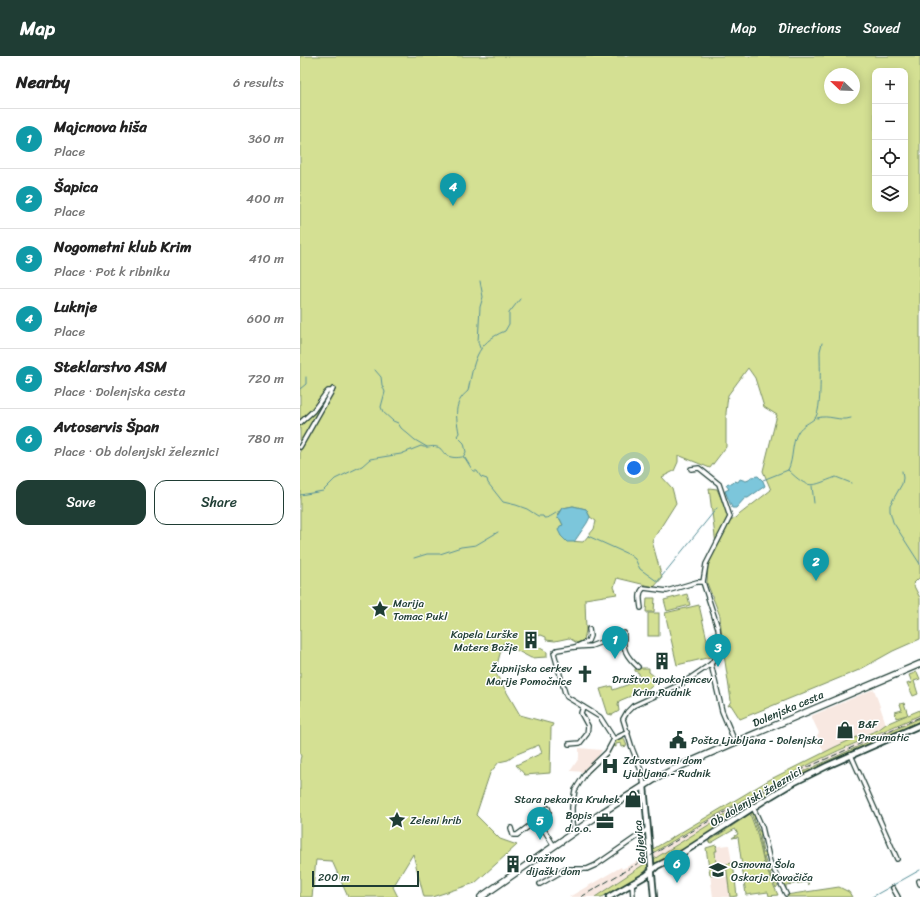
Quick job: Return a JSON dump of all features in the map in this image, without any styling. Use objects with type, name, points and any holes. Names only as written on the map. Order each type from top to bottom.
[{"type":"main road","name":"Dolenjska cesta","points":[[480,897],[644,786],[674,769],[920,664]]},
{"type":"street","points":[[300,423],[313,411],[326,393],[332,390],[300,447]]},
{"type":"street","points":[[644,786],[642,773],[632,748],[624,719],[629,709],[672,689],[711,664],[720,649],[715,614],[703,582],[706,564],[730,517],[719,484],[699,468],[691,469]]},
{"type":"street","points":[[641,608],[640,593],[644,588],[667,590],[697,582],[703,582]]},
{"type":"street","points":[[575,647],[588,642],[590,636],[589,629]]},
{"type":"street","points":[[624,633],[624,648],[628,658],[638,667]]},
{"type":"street","points":[[614,739],[600,717],[566,696],[554,654],[557,650],[591,646],[612,638],[624,638]]},
{"type":"street","points":[[711,664],[722,711],[735,742]]},
{"type":"street","points":[[569,744],[580,743],[587,734],[588,726],[581,713],[582,707]]},
{"type":"street","name":"Ob dolenjski železnici","points":[[609,897],[647,875],[656,866],[681,854],[753,807],[795,782],[851,755],[920,725]]},
{"type":"street","points":[[575,832],[572,824],[572,807],[575,790],[587,771],[607,752],[614,739],[628,732]]},
{"type":"street","points":[[851,755],[897,859]]},
{"type":"street","name":"Galjevica","points":[[644,786],[654,897]]},
{"type":"street","points":[[753,807],[762,827],[770,862],[786,894]]},
{"type":"street","points":[[511,828],[513,835],[517,835],[536,821],[548,808],[549,812],[543,828],[554,846]]},
{"type":"street","points":[[540,884],[566,868],[587,869],[596,865],[648,829]]},
{"type":"street","points":[[632,883],[633,897]]},
{"type":"street","points":[[893,888],[898,897]]},
{"type":"shaded area","points":[[874,689],[886,724],[878,730],[863,736],[859,736],[824,753],[817,735],[819,733],[811,716]]},
{"type":"shaded area","points":[[920,715],[920,718],[811,767],[755,797],[654,859],[653,853],[783,778]]},
{"type":"shaded area","points":[[579,748],[602,750],[584,772],[571,771],[579,758]]},
{"type":"shaded area","name":"Osnovna Šola Oskarja Kovačiča","points":[[729,845],[732,863],[726,864],[730,897],[713,897],[709,866],[713,865],[711,847]]},
{"type":"shaded area","points":[[648,856],[649,861],[595,897],[569,897],[621,867],[622,869]]},
{"type":"green space","points":[[300,56],[920,56],[920,577],[913,584],[920,598],[920,639],[893,651],[859,670],[740,719],[731,705],[728,706],[731,701],[722,642],[720,616],[707,583],[708,563],[716,545],[709,488],[717,489],[731,521],[771,490],[763,471],[777,415],[764,407],[755,378],[748,368],[728,395],[726,413],[726,447],[710,468],[678,455],[678,462],[674,471],[662,477],[672,488],[676,503],[652,541],[662,578],[654,587],[617,578],[614,587],[617,594],[585,599],[586,630],[584,640],[577,643],[569,638],[555,641],[546,640],[546,637],[541,635],[529,639],[528,641],[547,652],[547,657],[531,658],[503,643],[495,672],[520,715],[553,724],[551,728],[550,773],[525,775],[516,765],[542,753],[539,745],[517,754],[508,760],[499,762],[490,773],[476,815],[500,839],[517,845],[475,883],[432,897],[424,897],[413,854],[393,887],[398,897],[348,897],[332,861],[316,860],[312,897],[300,897]],"holes":[[[573,506],[586,509],[590,517],[596,521],[594,529],[583,542],[569,541],[561,536],[563,525],[558,515],[563,508]]]},
{"type":"green space","points":[[687,594],[690,605],[667,611],[664,600]]},
{"type":"green space","points":[[647,598],[655,598],[654,612],[646,612]]},
{"type":"green space","points":[[699,605],[711,657],[677,665],[665,613]]},
{"type":"green space","points":[[648,613],[659,613],[659,636],[648,636]]},
{"type":"green space","points":[[649,668],[649,672],[654,676],[654,684],[650,688],[619,701],[619,711],[612,715],[608,714],[600,689],[612,686],[613,690],[635,682],[639,677],[639,673],[635,671],[635,669]]},
{"type":"green space","points":[[917,672],[920,679],[914,681],[918,694],[913,696],[907,683],[912,683],[909,675]]},
{"type":"green space","points":[[904,703],[908,715],[920,710],[920,715],[812,763],[771,784],[653,853],[653,849],[769,780],[835,747],[859,736],[863,736],[878,730],[886,724],[907,715],[896,718],[895,712],[902,710],[900,704]]},
{"type":"green space","points":[[920,718],[920,722],[817,768],[782,786],[680,852],[655,864],[654,859],[744,803],[792,777]]},
{"type":"green space","points":[[623,736],[627,746],[622,747],[621,743],[616,744],[616,747],[613,746],[609,754],[585,776],[611,748],[616,740]]},
{"type":"green space","points":[[753,812],[757,818],[754,819],[759,831],[762,831],[763,835],[760,835],[763,853],[766,853],[767,857],[764,857],[768,869],[771,868],[773,871],[770,873],[776,884],[779,884],[776,888],[764,862],[758,832],[751,813]]},
{"type":"green space","points":[[750,814],[757,833],[764,864],[778,895],[769,896],[768,892],[746,895],[738,837],[732,838],[738,834],[735,829],[711,843],[708,842]]},
{"type":"green space","points":[[716,845],[716,864],[713,865],[714,874],[710,875],[706,848]]},
{"type":"green space","points":[[649,861],[647,869],[643,874],[602,897],[595,897]]},
{"type":"green space","points":[[733,863],[737,896],[730,897],[726,864]]},
{"type":"green space","points":[[804,873],[809,885],[807,882],[786,885],[786,890],[782,883]]},
{"type":"green space","points":[[839,887],[849,892],[852,897],[787,897],[786,895]]},
{"type":"water","points":[[758,476],[763,481],[765,486],[748,498],[745,498],[736,508],[732,508],[725,491],[729,489],[726,485],[735,481],[738,482],[740,479],[746,481],[751,477]]},
{"type":"water","points":[[573,506],[586,509],[590,517],[574,542],[567,542],[558,530],[560,526],[563,525],[560,519],[557,518],[563,508]]},
{"type":"waterway","points":[[480,281],[483,297],[480,307],[478,342],[480,348]]},
{"type":"waterway","points":[[520,299],[509,313],[509,324],[505,331],[487,342],[474,363],[468,391],[460,400],[458,405],[457,421],[459,433],[457,436],[464,443],[466,452],[463,457],[473,471],[477,471],[481,477],[487,479],[488,483],[503,502],[527,509],[538,516],[543,516],[544,518],[560,511]]},
{"type":"waterway","points":[[763,480],[788,470],[794,441],[798,432],[815,418],[817,414],[819,406],[820,351],[822,343]]},
{"type":"waterway","points":[[375,370],[381,377],[385,392],[381,407],[383,412],[393,421],[398,423],[401,428],[415,440],[427,447]]},
{"type":"waterway","points":[[300,389],[306,384],[306,377]]},
{"type":"waterway","points":[[817,418],[851,418]]},
{"type":"waterway","points":[[300,495],[323,491],[335,479],[362,466],[370,459],[401,454],[421,446],[437,447],[448,456],[454,458],[462,457]]},
{"type":"waterway","points":[[788,470],[795,477],[806,484],[816,484],[836,477],[851,483]]},
{"type":"waterway","points":[[902,471],[902,484],[890,505],[890,511],[893,522],[920,564]]},
{"type":"waterway","points":[[812,486],[814,503]]},
{"type":"waterway","points":[[658,581],[717,508]]},
{"type":"waterway","points":[[414,558],[427,554],[440,554],[461,547],[476,545],[498,532]]},
{"type":"waterway","points":[[588,536],[630,555],[635,559],[640,569],[658,582]]},
{"type":"waterway","points":[[872,897],[920,870]]},
{"type":"railway","points":[[581,897],[716,817],[797,772],[920,717]]},
{"type":"place","name":"Luknje","points":[[453,206]]},
{"type":"place","name":"Šapica","points":[[816,581]]},
{"type":"place","name":"Marija Tomac Pukl","points":[[380,609]]},
{"type":"place","name":"Kapela Lurške Matere Božje","points":[[531,640]]},
{"type":"place","name":"Majcnova hiša","points":[[615,659]]},
{"type":"place","name":"Društvo upokojencev Krim Rudnik","points":[[662,661]]},
{"type":"place","name":"Nogometni klub Krim","points":[[718,667]]},
{"type":"place","name":"Župnijska cerkev Marije Pomočnice","points":[[585,674]]},
{"type":"place","name":"B&F Pneumatic","points":[[845,730]]},
{"type":"place","name":"Pošta Ljubljana - Dolenjska","points":[[678,740]]},
{"type":"place","name":"Zdravstveni dom Ljubljana - Rudnik","points":[[610,766]]},
{"type":"place","name":"Stara pekarna Kruhek","points":[[633,799]]},
{"type":"place","name":"Zeleni hrib","points":[[397,820]]},
{"type":"place","name":"Bopis d.o.o.","points":[[605,821]]},
{"type":"place","name":"Steklarstvo ASM","points":[[540,840]]},
{"type":"place","name":"Oražnov dijaški dom","points":[[513,864]]},
{"type":"place","name":"Osnovna Šola Oskarja Kovačiča","points":[[718,870]]},
{"type":"place","name":"Avtoservis Špan","points":[[677,883]]}]
